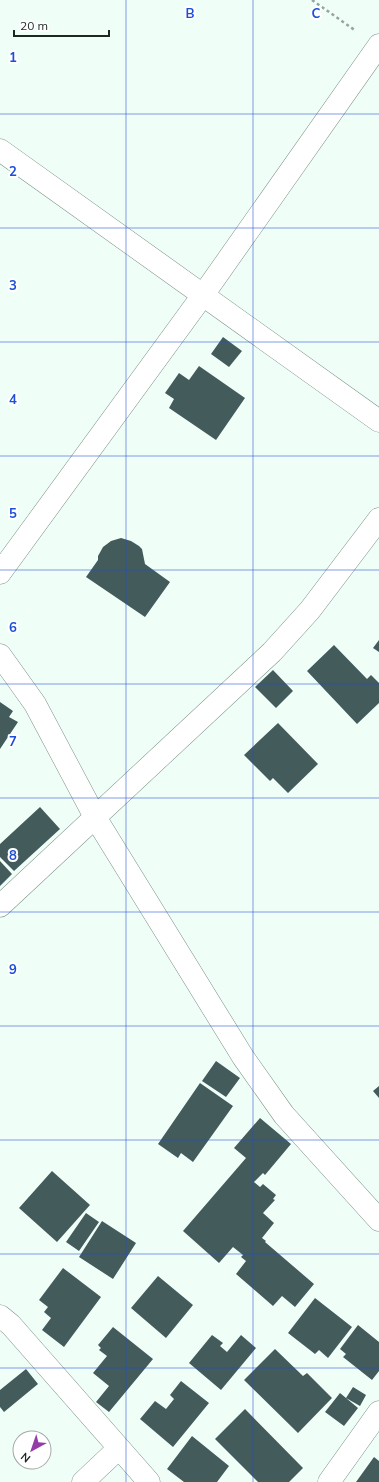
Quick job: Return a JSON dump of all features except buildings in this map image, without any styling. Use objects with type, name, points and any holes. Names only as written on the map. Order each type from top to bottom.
[{"type":"street","points":[[0,573],[203,295],[378,46]]},
{"type":"street","points":[[0,150],[379,422]]},
{"type":"street","points":[[0,906],[272,652],[310,610],[379,519]]},
{"type":"street","points":[[0,655],[35,704],[95,817],[243,1057],[284,1115],[379,1220]]},
{"type":"street","points":[[0,1316],[11,1325],[149,1482]]},
{"type":"street","points":[[329,1482],[379,1412]]},
{"type":"street","points":[[83,1482],[119,1448]]},
{"type":"path","points":[[312,0],[378,46]]}]
